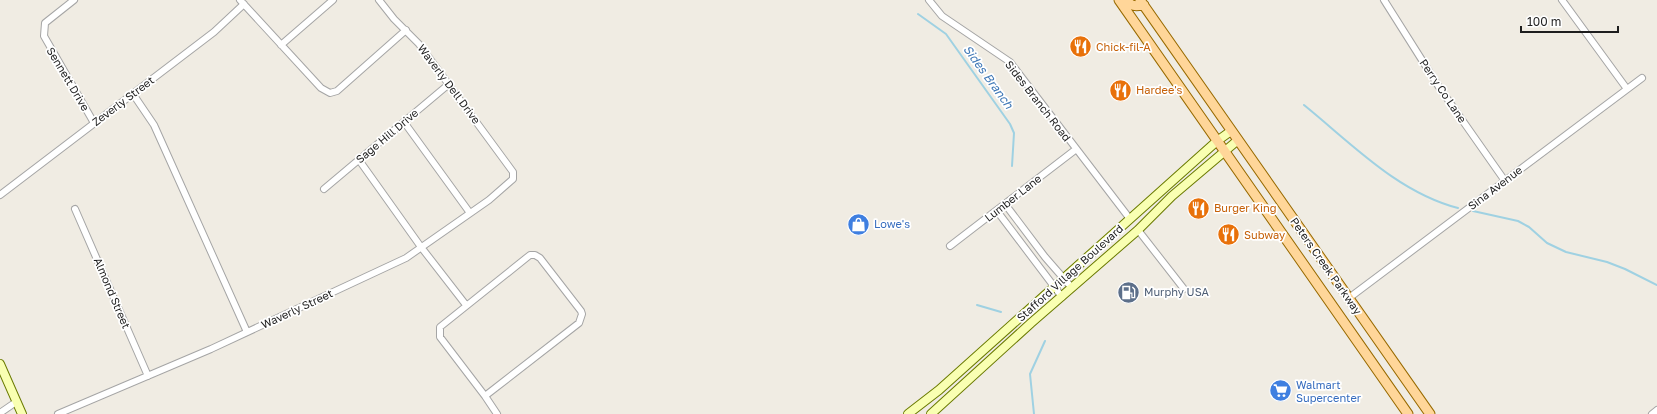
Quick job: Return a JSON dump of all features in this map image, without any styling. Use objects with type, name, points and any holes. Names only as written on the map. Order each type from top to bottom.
[{"type":"main road","name":"Peters Creek Parkway","points":[[1119,0],[1408,414]]},
{"type":"main road","points":[[1126,0],[1129,4],[1135,6],[1145,2]]},
{"type":"main road","name":"Peters Creek Parkway","points":[[1145,2],[1238,140],[1430,414]]},
{"type":"main road","name":"Stafford Village Boulevard","points":[[908,414],[939,390],[1217,141],[1232,131]]},
{"type":"main road","name":"Stafford Village Boulevard","points":[[931,414],[1138,230],[1172,196],[1238,140]]},
{"type":"main road","points":[[0,364],[22,414]]},
{"type":"street","name":"Sennett Drive","points":[[74,0],[45,23],[44,36],[94,123]]},
{"type":"street","points":[[281,45],[333,0]]},
{"type":"street","name":"Waverly Dell Drive","points":[[379,0],[420,44],[514,172]]},
{"type":"street","name":"Sides Branch Road","points":[[930,0],[942,16],[1010,62],[1075,150],[1130,219]]},
{"type":"street","name":"Perry Co Lane","points":[[1384,0],[1438,87],[1505,181]]},
{"type":"street","points":[[1562,0],[1627,89]]},
{"type":"street","name":"Zeverly Street","points":[[0,195],[214,32],[242,2]]},
{"type":"street","points":[[242,2],[321,88],[330,93],[337,91],[406,30]]},
{"type":"street","name":"Sina Avenue","points":[[1349,298],[1642,78]]},
{"type":"street","name":"Sage Hill Drive","points":[[324,189],[449,84]]},
{"type":"street","points":[[133,94],[154,125],[247,332]]},
{"type":"street","points":[[404,122],[470,213]]},
{"type":"street","name":"Lumber Lane","points":[[950,246],[1075,150]]},
{"type":"street","points":[[359,160],[421,247],[466,305]]},
{"type":"street","name":"Waverly Street","points":[[58,414],[247,332],[406,258],[507,186],[513,179],[514,172]]},
{"type":"street","points":[[1005,204],[1033,242],[1072,288]]},
{"type":"street","name":"Almond Street","points":[[76,209],[148,376]]},
{"type":"street","points":[[997,211],[1062,297]]},
{"type":"street","points":[[1138,230],[1184,289]]},
{"type":"street","points":[[1024,248],[1033,242]]},
{"type":"street","points":[[485,396],[579,323],[582,314],[540,258],[535,255],[530,254],[466,305],[440,327],[439,331],[440,337],[497,414]]},
{"type":"street","points":[[0,413],[16,402]]},
{"type":"street","points":[[1652,414],[1657,410]]},
{"type":"waterway","name":"Sides Branch","points":[[918,14],[946,34],[1010,124],[1014,133],[1012,166]]},
{"type":"waterway","points":[[1304,105],[1357,150],[1395,178],[1436,201],[1458,208]]},
{"type":"waterway","points":[[1473,211],[1518,221],[1529,227],[1547,243],[1566,252],[1607,262],[1657,285]]},
{"type":"waterway","name":"Sides Branch","points":[[977,305],[1001,312]]},
{"type":"waterway","name":"Sides Branch","points":[[1034,414],[1030,374],[1045,341]]},
{"type":"place","name":"Chick-fil-A","points":[[1080,47]]},
{"type":"place","name":"Hardee's","points":[[1121,90]]},
{"type":"place","name":"Burger King","points":[[1199,208]]},
{"type":"place","name":"Lowe's","points":[[858,224]]},
{"type":"place","name":"Subway","points":[[1228,235]]},
{"type":"place","name":"Murphy USA","points":[[1128,292]]},
{"type":"place","name":"Walmart Supercenter","points":[[1281,391]]}]
